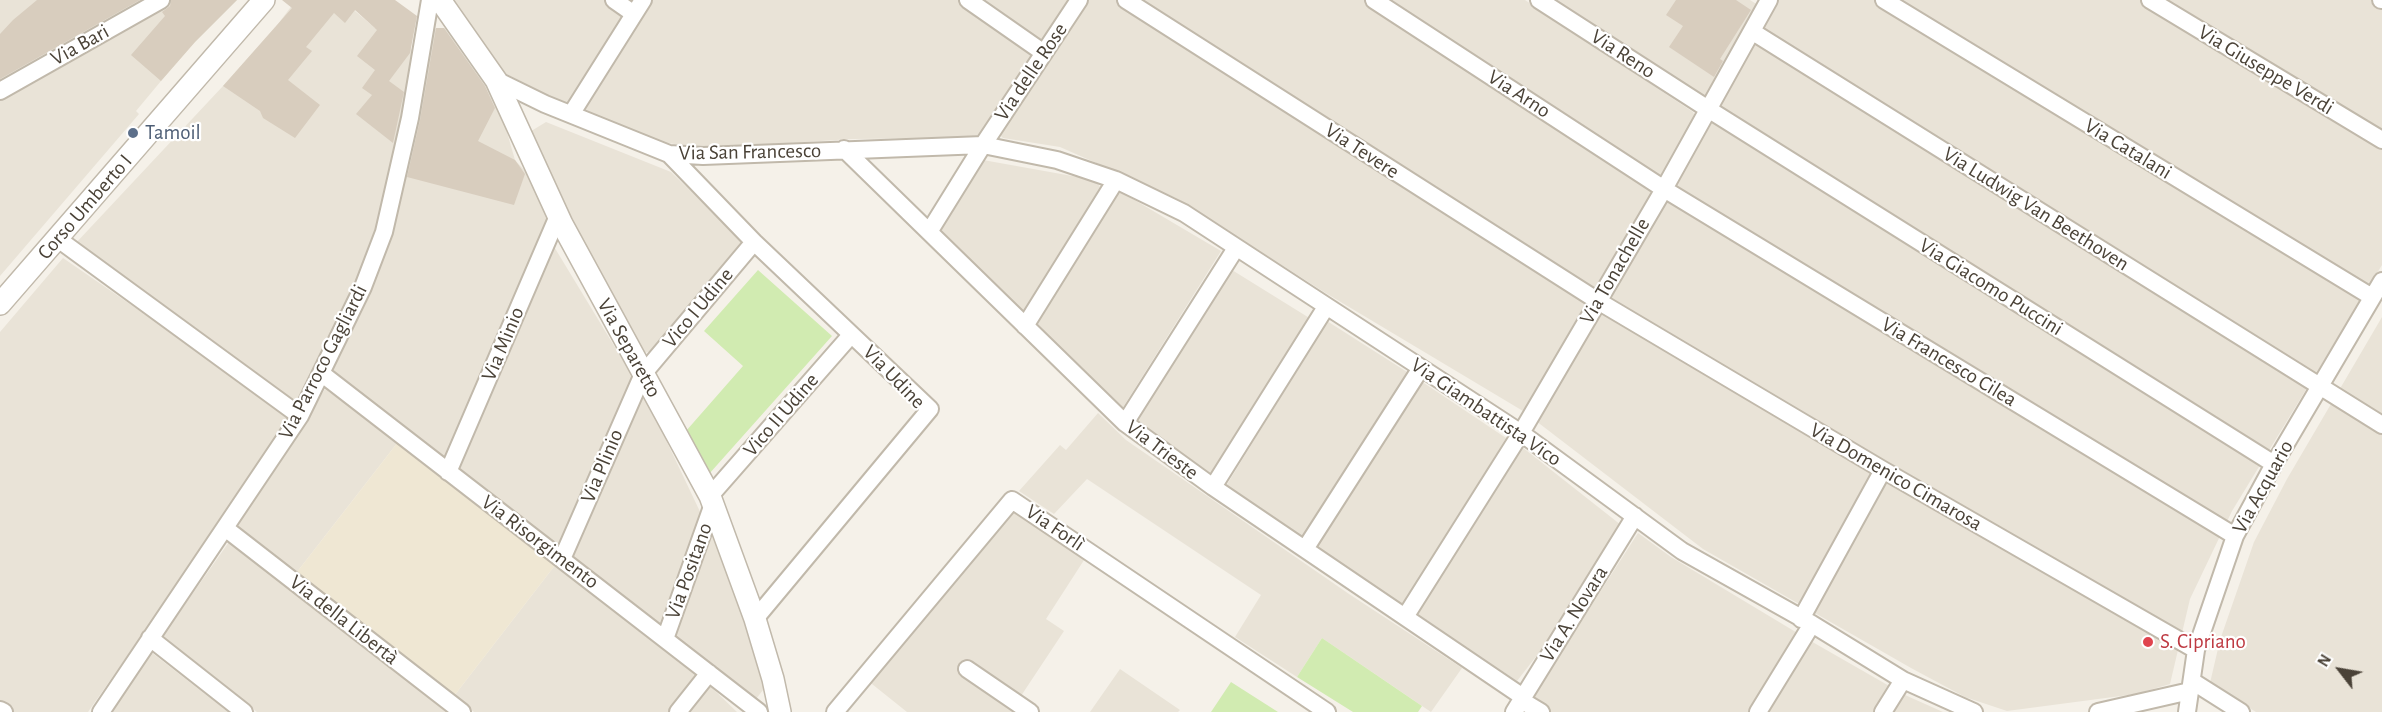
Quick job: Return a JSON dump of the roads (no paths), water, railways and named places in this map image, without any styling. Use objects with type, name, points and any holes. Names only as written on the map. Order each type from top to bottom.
[{"type":"street","name":"Via Bari","points":[[0,91],[161,0]]},
{"type":"street","name":"Corso Umberto I","points":[[0,304],[264,0]]},
{"type":"street","name":"Via Parroco Gagliardi","points":[[100,712],[300,416],[363,286],[384,232],[410,118],[430,0]]},
{"type":"street","name":"Via Separetto","points":[[440,0],[496,80],[558,216],[712,500],[755,619],[773,679],[780,712]]},
{"type":"street","points":[[575,108],[638,7],[614,0]]},
{"type":"street","points":[[968,0],[1044,53]]},
{"type":"street","name":"Via delle Rose","points":[[929,232],[983,145],[1079,0]]},
{"type":"street","name":"Via Tevere","points":[[1125,0],[1598,301]]},
{"type":"street","name":"Via Arno","points":[[1374,0],[1664,189]]},
{"type":"street","name":"Via Reno","points":[[1539,0],[1708,109]]},
{"type":"street","name":"Via Catalani","points":[[1884,0],[2372,297]]},
{"type":"street","name":"Via Giuseppe Verdi","points":[[2150,0],[2382,140]]},
{"type":"street","name":"Via Tonachelle","points":[[1405,617],[1521,433],[1664,189],[1753,32],[1764,2]]},
{"type":"street","name":"Via Ludwig Van Beethoven","points":[[1753,32],[2382,425]]},
{"type":"street","name":"Via San Francesco","points":[[496,80],[545,104],[669,154],[703,156],[983,145]]},
{"type":"street","name":"Via Giacomo Puccini","points":[[1708,109],[2274,464]]},
{"type":"street","name":"Via Giambattista Vico","points":[[983,145],[1057,160],[1116,180],[1184,213],[1521,433],[1682,551],[1806,621],[1903,680],[1974,712]]},
{"type":"street","name":"Via Trieste","points":[[844,149],[1125,423],[1212,487],[1405,617],[1519,703],[1541,712]]},
{"type":"street","name":"Via Udine","points":[[669,154],[754,242],[930,409],[755,619]]},
{"type":"street","points":[[1025,326],[1116,180]]},
{"type":"street","name":"Via Francesco Cilea","points":[[1664,189],[2235,536]]},
{"type":"street","name":"Via Minio","points":[[448,472],[558,216]]},
{"type":"street","points":[[57,239],[300,416]]},
{"type":"street","name":"Vico I Udine","points":[[643,374],[754,242]]},
{"type":"street","points":[[1125,423],[1236,248]]},
{"type":"street","name":"Via Acquario","points":[[2187,712],[2196,650],[2235,536],[2274,464],[2382,281]]},
{"type":"street","name":"Via Domenico Cimarosa","points":[[1598,301],[1883,470],[2196,650]]},
{"type":"street","points":[[1212,487],[1326,307]]},
{"type":"street","name":"Vico II Udine","points":[[712,500],[851,334]]},
{"type":"street","points":[[1305,549],[1421,368]]},
{"type":"street","name":"Via Risorgimento","points":[[321,373],[759,712]]},
{"type":"street","name":"Via Plinio","points":[[562,559],[643,374]]},
{"type":"street","points":[[1758,712],[1883,470]]},
{"type":"street","name":"Via Positano","points":[[665,639],[712,500]]},
{"type":"street","name":"Via Forlì","points":[[835,712],[1012,500],[1327,712]]},
{"type":"street","name":"Via A. Novara","points":[[1519,703],[1635,516]]},
{"type":"street","name":"Via della Libertà","points":[[225,528],[462,712]]},
{"type":"street","points":[[150,638],[244,712]]},
{"type":"street","points":[[966,669],[1030,712]]},
{"type":"street","points":[[678,712],[709,673]]},
{"type":"street","points":[[1883,712],[1903,680]]},
{"type":"street","points":[[2098,712],[2191,686],[2241,712]]},
{"type":"street","points":[[0,710],[4,712]]},
{"type":"place","name":"Tamoil","points":[[133,133]]},
{"type":"place","name":"S. Cipriano","points":[[2148,642]]}]
